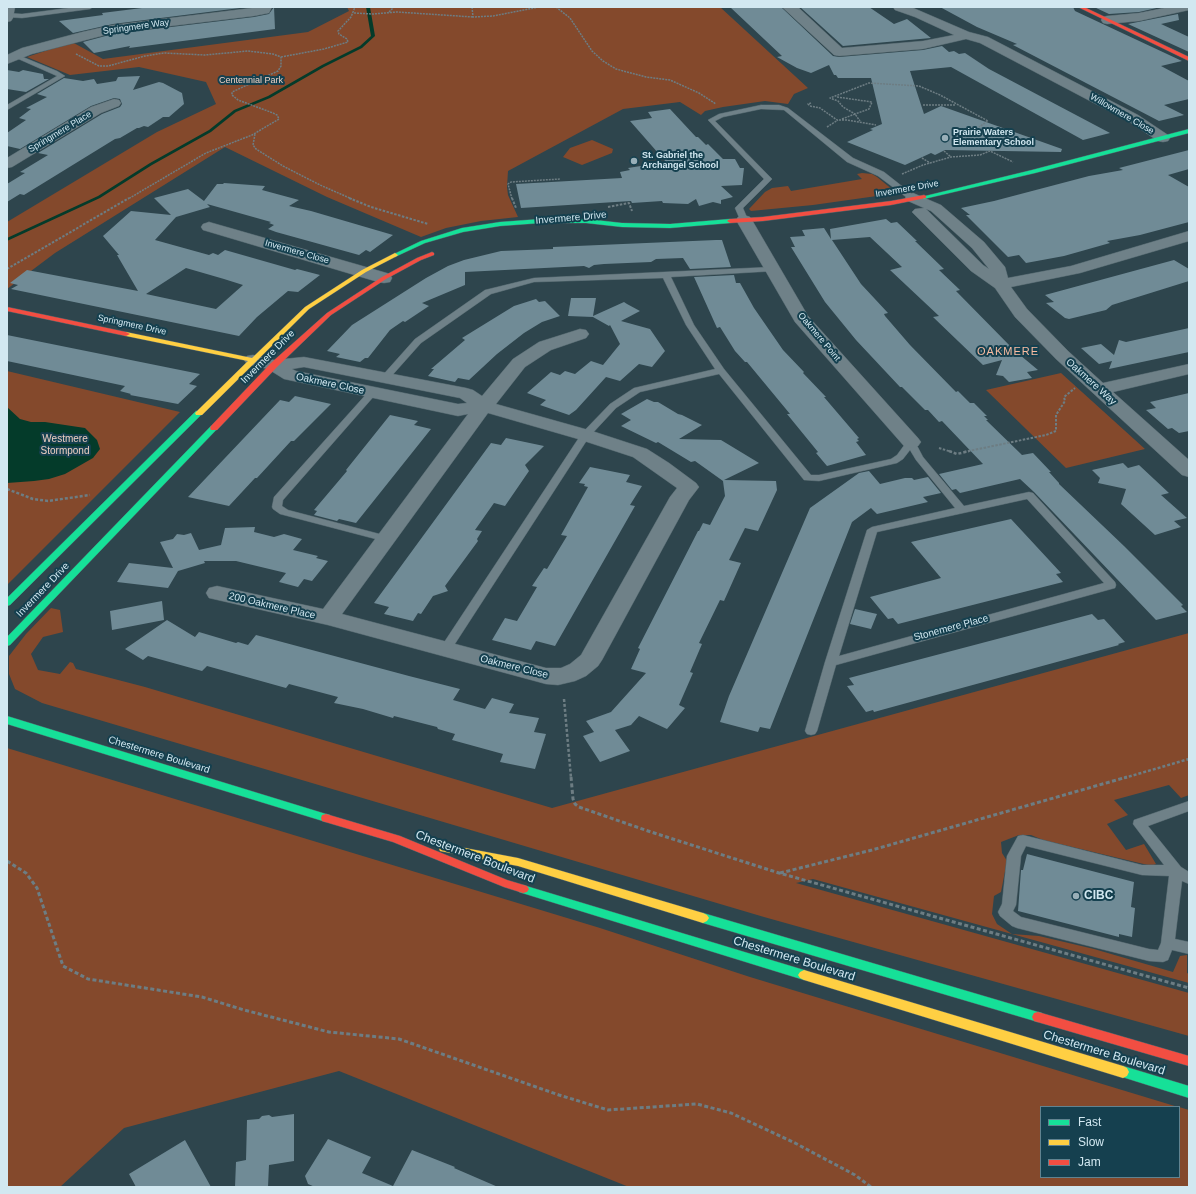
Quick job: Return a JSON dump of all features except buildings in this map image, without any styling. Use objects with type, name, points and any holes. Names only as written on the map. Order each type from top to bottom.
[{"type":"street","points":[[7,17],[9,7]]},
{"type":"street","name":"Springmere Way","points":[[15,53],[113,29],[254,12],[266,10],[266,7]]},
{"type":"street","points":[[788,7],[795,11],[839,52],[923,45],[950,40],[965,35]]},
{"type":"street","name":"Willowmere Close","points":[[899,7],[920,14],[965,35],[972,44],[1127,128],[1162,138]]},
{"type":"street","points":[[1080,7],[1110,19],[1189,58]]},
{"type":"street","points":[[1110,19],[1124,12],[1147,7]]},
{"type":"street","points":[[1110,19],[1139,17],[1186,7]]},
{"type":"street","name":"Springmere Place","points":[[7,164],[96,110],[114,103]]},
{"type":"street","name":"Invermere Drive","points":[[7,603],[307,308],[364,271],[410,247],[462,230],[500,224],[541,221],[586,221],[670,226],[744,220],[832,210],[913,198],[1033,172],[1189,131]]},
{"type":"street","name":"Oakmere Way","points":[[913,198],[916,209],[977,268],[1001,284],[1021,313],[1062,355],[1189,471]]},
{"type":"street","name":"Oakmere Point","points":[[744,220],[801,318],[911,442]]},
{"type":"street","name":"Invermere Drive","points":[[572,230],[594,229],[622,224]]},
{"type":"street","name":"Invermere Close","points":[[209,227],[384,278]]},
{"type":"street","points":[[1001,284],[1074,270],[1189,236]]},
{"type":"street","name":"Invermere Drive","points":[[7,643],[274,365],[329,314],[384,278],[419,259],[443,249]]},
{"type":"street","name":"Springmere Drive","points":[[7,309],[253,360]]},
{"type":"street","points":[[328,618],[388,539],[484,406],[519,363],[545,346],[580,334]]},
{"type":"street","points":[[253,360],[274,365]]},
{"type":"street","name":"Oakmere Close","points":[[274,365],[304,362],[466,394],[484,406],[585,435],[640,453],[662,466],[689,487],[680,497],[590,660],[578,670],[567,675],[558,677],[546,676],[328,618]]},
{"type":"street","name":"Oakmere Close","points":[[274,365],[290,375],[372,393],[460,410],[484,406]]},
{"type":"street","points":[[1100,389],[1189,369]]},
{"type":"street","name":"200 Oakmere Place","points":[[217,593],[328,618]]},
{"type":"street","name":"Chestermere Boulevard","points":[[7,720],[396,839],[504,883],[1189,1092]]},
{"type":"street","name":"Chestermere Boulevard","points":[[396,839],[518,862],[876,970],[1189,1061]]},
{"type":"lane","points":[[7,17],[90,7]]},
{"type":"lane","points":[[7,108],[62,76],[15,53]]},
{"type":"lane","points":[[744,220],[739,208],[768,179],[711,120],[721,115],[761,107],[779,107],[786,109],[850,160],[881,174],[913,198]]},
{"type":"lane","points":[[385,378],[418,341],[488,292],[534,280],[772,269]]},
{"type":"lane","points":[[666,275],[690,325],[721,371],[808,478],[819,478],[894,461],[900,457],[911,442],[919,458],[962,510]]},
{"type":"lane","points":[[445,650],[585,435],[613,406],[637,390],[721,371]]},
{"type":"lane","points":[[372,393],[278,498],[277,507],[284,512],[388,539]]},
{"type":"lane","name":"Stonemere Place","points":[[1029,495],[1111,585],[831,662],[872,530],[1029,495]]},
{"type":"lane","points":[[810,731],[831,662]]},
{"type":"lane","points":[[1189,806],[1139,824],[1176,871],[1189,879]]},
{"type":"lane","points":[[1023,840],[1070,854],[1142,870],[1176,871],[1168,943],[1163,956],[1148,955],[1016,922],[1005,912],[1008,905],[1014,856],[1023,840]]},
{"type":"lane","points":[[1168,943],[1189,948]]},
{"type":"path","points":[[75,53],[100,66],[108,66],[136,58],[164,53],[205,55],[248,51],[266,53],[281,57],[324,49],[348,42],[346,38],[339,34],[338,31],[354,14],[355,7]]},
{"type":"path","points":[[389,12],[394,7]]},
{"type":"path","points":[[472,7],[473,17]]},
{"type":"path","points":[[354,14],[389,12],[473,17],[493,16],[539,7]]},
{"type":"path","points":[[556,7],[570,18],[592,51],[603,61],[616,69],[646,77],[670,80],[699,93],[717,105]]},
{"type":"path","points":[[7,269],[206,153],[255,133],[276,122],[279,117],[274,113],[234,98],[232,92],[236,88],[278,71],[281,66],[281,57]]},
{"type":"path","points":[[863,122],[857,119],[855,114],[843,107],[838,101],[830,98],[869,83],[908,84],[919,86],[940,95],[988,121],[979,127]]},
{"type":"path","points":[[825,127],[837,120],[869,109],[872,102],[837,96]]},
{"type":"path","points":[[811,103],[808,104],[810,106],[820,108],[837,120],[842,119],[876,125]]},
{"type":"path","points":[[923,105],[956,105]]},
{"type":"path","points":[[255,133],[253,145],[256,149],[283,166],[320,185],[371,207],[432,226]]},
{"type":"path","points":[[895,176],[909,173],[931,163],[951,157],[980,155],[990,150],[1016,163]]},
{"type":"path","points":[[944,151],[951,157]]},
{"type":"path","points":[[922,158],[931,163]]},
{"type":"path","points":[[518,212],[508,184],[511,182],[560,179]]},
{"type":"path","points":[[940,448],[957,454],[1046,435],[1056,430],[1056,416],[1065,402],[1064,397],[1080,385]]},
{"type":"path","points":[[7,489],[33,498],[48,501],[91,494]]},
{"type":"path","points":[[564,699],[573,800],[579,807],[651,832],[780,873],[1189,988]]},
{"type":"path","points":[[780,873],[872,850],[1189,759]]},
{"type":"path","points":[[7,861],[26,873],[36,888],[63,966],[88,979],[202,997],[244,1010],[329,1032],[399,1039],[559,1095],[608,1110],[697,1104],[732,1113],[793,1142],[855,1175],[871,1187]]},
{"type":"green space","name":"Centennial Park","points":[[347,7],[720,7],[808,88],[794,94],[788,104],[765,101],[723,107],[705,111],[701,115],[680,102],[623,109],[508,171],[508,195],[518,217],[481,221],[446,228],[421,237],[327,197],[225,147],[55,253],[7,289],[7,222],[157,132],[216,104],[206,82],[139,67],[70,75],[27,57],[72,42],[103,59],[308,32],[349,11]]},
{"type":"green space","points":[[592,140],[613,149],[612,153],[582,165],[563,157],[570,148]]},
{"type":"green space","points":[[857,174],[872,174],[877,177],[893,190],[891,194],[813,205],[751,211],[749,209],[765,192],[772,188],[788,186],[791,191],[862,179]]},
{"type":"green space","name":"Westmere Stormpond","points":[[7,371],[180,412],[7,585]]},
{"type":"green space","points":[[1061,373],[1145,449],[1066,468],[986,390]]},
{"type":"green space","points":[[51,608],[60,610],[63,632],[43,637],[31,654],[38,670],[60,674],[70,662],[73,663],[76,669],[145,687],[552,808],[1189,633],[1189,795],[1181,798],[1169,785],[1114,800],[1128,815],[1107,824],[1126,850],[1144,844],[1156,864],[1152,866],[1043,840],[1031,835],[1019,835],[1001,842],[1002,853],[1007,861],[1001,892],[994,896],[992,914],[997,924],[1012,934],[1039,936],[1094,949],[1173,972],[1180,956],[1187,955],[1187,973],[1189,974],[1189,983],[813,879],[796,883],[1189,993],[1189,1036],[764,917],[42,703],[15,689],[9,674],[9,656],[26,634]]},
{"type":"green space","points":[[7,748],[600,928],[750,977],[1175,1106],[1040,1106],[1040,1178],[1180,1178],[1180,1107],[1189,1110],[1189,1187],[629,1187],[339,1071],[124,1128],[60,1187],[7,1187]]},
{"type":"shaded area","points":[[7,407],[20,419],[31,422],[45,422],[85,428],[97,440],[100,449],[93,458],[65,474],[49,479],[7,483]]},
{"type":"waterway","points":[[7,240],[99,197],[151,164],[210,131],[235,111],[269,97],[323,66],[361,47],[373,36],[368,7]]},
{"type":"traffic: fast","points":[[924,197],[1033,172],[1189,131]]},
{"type":"traffic: fast","points":[[395,255],[423,242],[462,230],[500,224],[541,221],[586,221],[622,225],[670,226],[730,221]]},
{"type":"traffic: fast","points":[[7,603],[199,413]]},
{"type":"traffic: fast","points":[[7,643],[214,428]]},
{"type":"traffic: fast","points":[[7,720],[326,818]]},
{"type":"traffic: fast","points":[[523,889],[804,975]]},
{"type":"traffic: fast","points":[[703,918],[1038,1017]]},
{"type":"traffic: fast","points":[[1123,1072],[1189,1092]]},
{"type":"traffic: slow","points":[[199,413],[307,308],[364,271],[395,255]]},
{"type":"traffic: slow","points":[[126,334],[253,360]]},
{"type":"traffic: slow","points":[[444,848],[518,862],[703,918]]},
{"type":"traffic: slow","points":[[804,975],[1123,1072]]},
{"type":"traffic: jam","points":[[1080,7],[1189,59]]},
{"type":"traffic: jam","points":[[730,221],[763,219],[891,203],[924,197]]},
{"type":"traffic: jam","points":[[214,428],[274,365],[329,314],[384,278],[419,259],[432,254]]},
{"type":"traffic: jam","points":[[7,309],[126,334]]},
{"type":"traffic: jam","points":[[326,818],[396,839],[504,883],[523,889]]},
{"type":"traffic: jam","points":[[1038,1017],[1189,1061]]},
{"type":"place","name":"Prairie Waters Elementary School","points":[[945,138]]},
{"type":"place","name":"St. Gabriel the Archangel School","points":[[634,161]]},
{"type":"place","name":"CIBC","points":[[1076,896]]},
{"type":"district","name":"OAKMERE","points":[[1008,352]]}]
